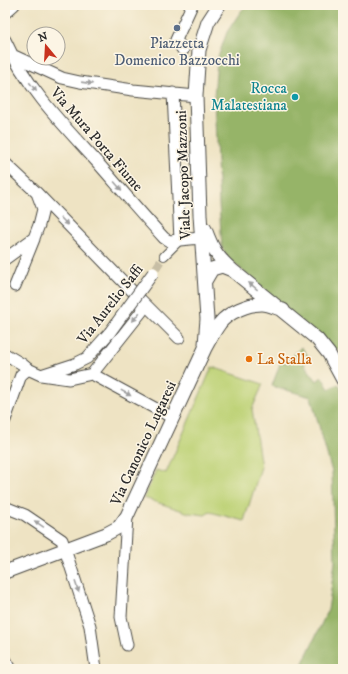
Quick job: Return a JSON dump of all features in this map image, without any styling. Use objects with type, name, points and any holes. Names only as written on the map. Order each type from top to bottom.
[{"type":"street","points":[[5,13],[14,5]]},
{"type":"street","points":[[184,50],[176,40],[192,5]]},
{"type":"street","name":"Viale Jacopo Mazzoni","points":[[205,348],[207,319],[200,215],[196,96],[198,50],[208,22],[219,5]]},
{"type":"street","name":"Via Mura Porta Fiume","points":[[5,40],[12,55],[30,84],[73,136],[164,238],[169,241],[180,240]]},
{"type":"street","points":[[12,55],[62,78],[133,90],[196,96]]},
{"type":"street","name":"Viale Jacopo Mazzoni","points":[[173,93],[180,240]]},
{"type":"street","points":[[5,163],[37,193],[179,338]]},
{"type":"street","points":[[15,286],[40,225],[43,209],[37,193]]},
{"type":"street","points":[[200,215],[212,248],[223,262],[317,339],[329,354],[343,380]]},
{"type":"street","points":[[5,259],[34,238]]},
{"type":"street","points":[[164,256],[180,240],[202,238]]},
{"type":"street","points":[[204,281],[212,269],[222,266],[232,270]]},
{"type":"street","name":"Via Aurelio Saffi","points":[[42,376],[87,358],[110,332],[155,270]]},
{"type":"street","points":[[5,354],[42,376],[69,379],[92,374],[142,310],[141,300]]},
{"type":"street","points":[[205,348],[221,322],[232,313],[244,308],[262,304],[283,310]]},
{"type":"street","name":"Via Canonico Lugaresi","points":[[5,572],[113,531],[123,522],[128,516],[205,348]]},
{"type":"street","points":[[5,420],[21,375],[28,369]]},
{"type":"street","points":[[92,374],[173,418]]},
{"type":"street","points":[[5,507],[25,515],[62,540],[90,626],[96,669]]},
{"type":"street","points":[[127,645],[121,617],[128,516]]},
{"type":"street","points":[[5,659],[11,669]]},
{"type":"green space","points":[[247,5],[343,5],[343,346],[334,351],[227,257],[222,247],[214,97],[217,60],[227,32],[241,11]]},
{"type":"green space","points":[[301,347],[310,358],[304,364],[317,381],[322,377],[329,389],[339,384],[343,396],[343,669],[300,669],[328,610],[335,562],[332,472],[311,397],[272,386],[281,361],[286,363]]},
{"type":"green space","points":[[212,367],[263,384],[252,409],[261,467],[244,521],[210,512],[205,515],[189,513],[144,498],[156,470],[166,473]]},
{"type":"tunnel","points":[[156,268],[164,256]]},
{"type":"place","name":"Piazzetta Domenico Bazzocchi","points":[[177,28]]},
{"type":"place","name":"Rocca Malatestiana","points":[[295,97]]},
{"type":"place","name":"La Stalla","points":[[249,359]]}]
